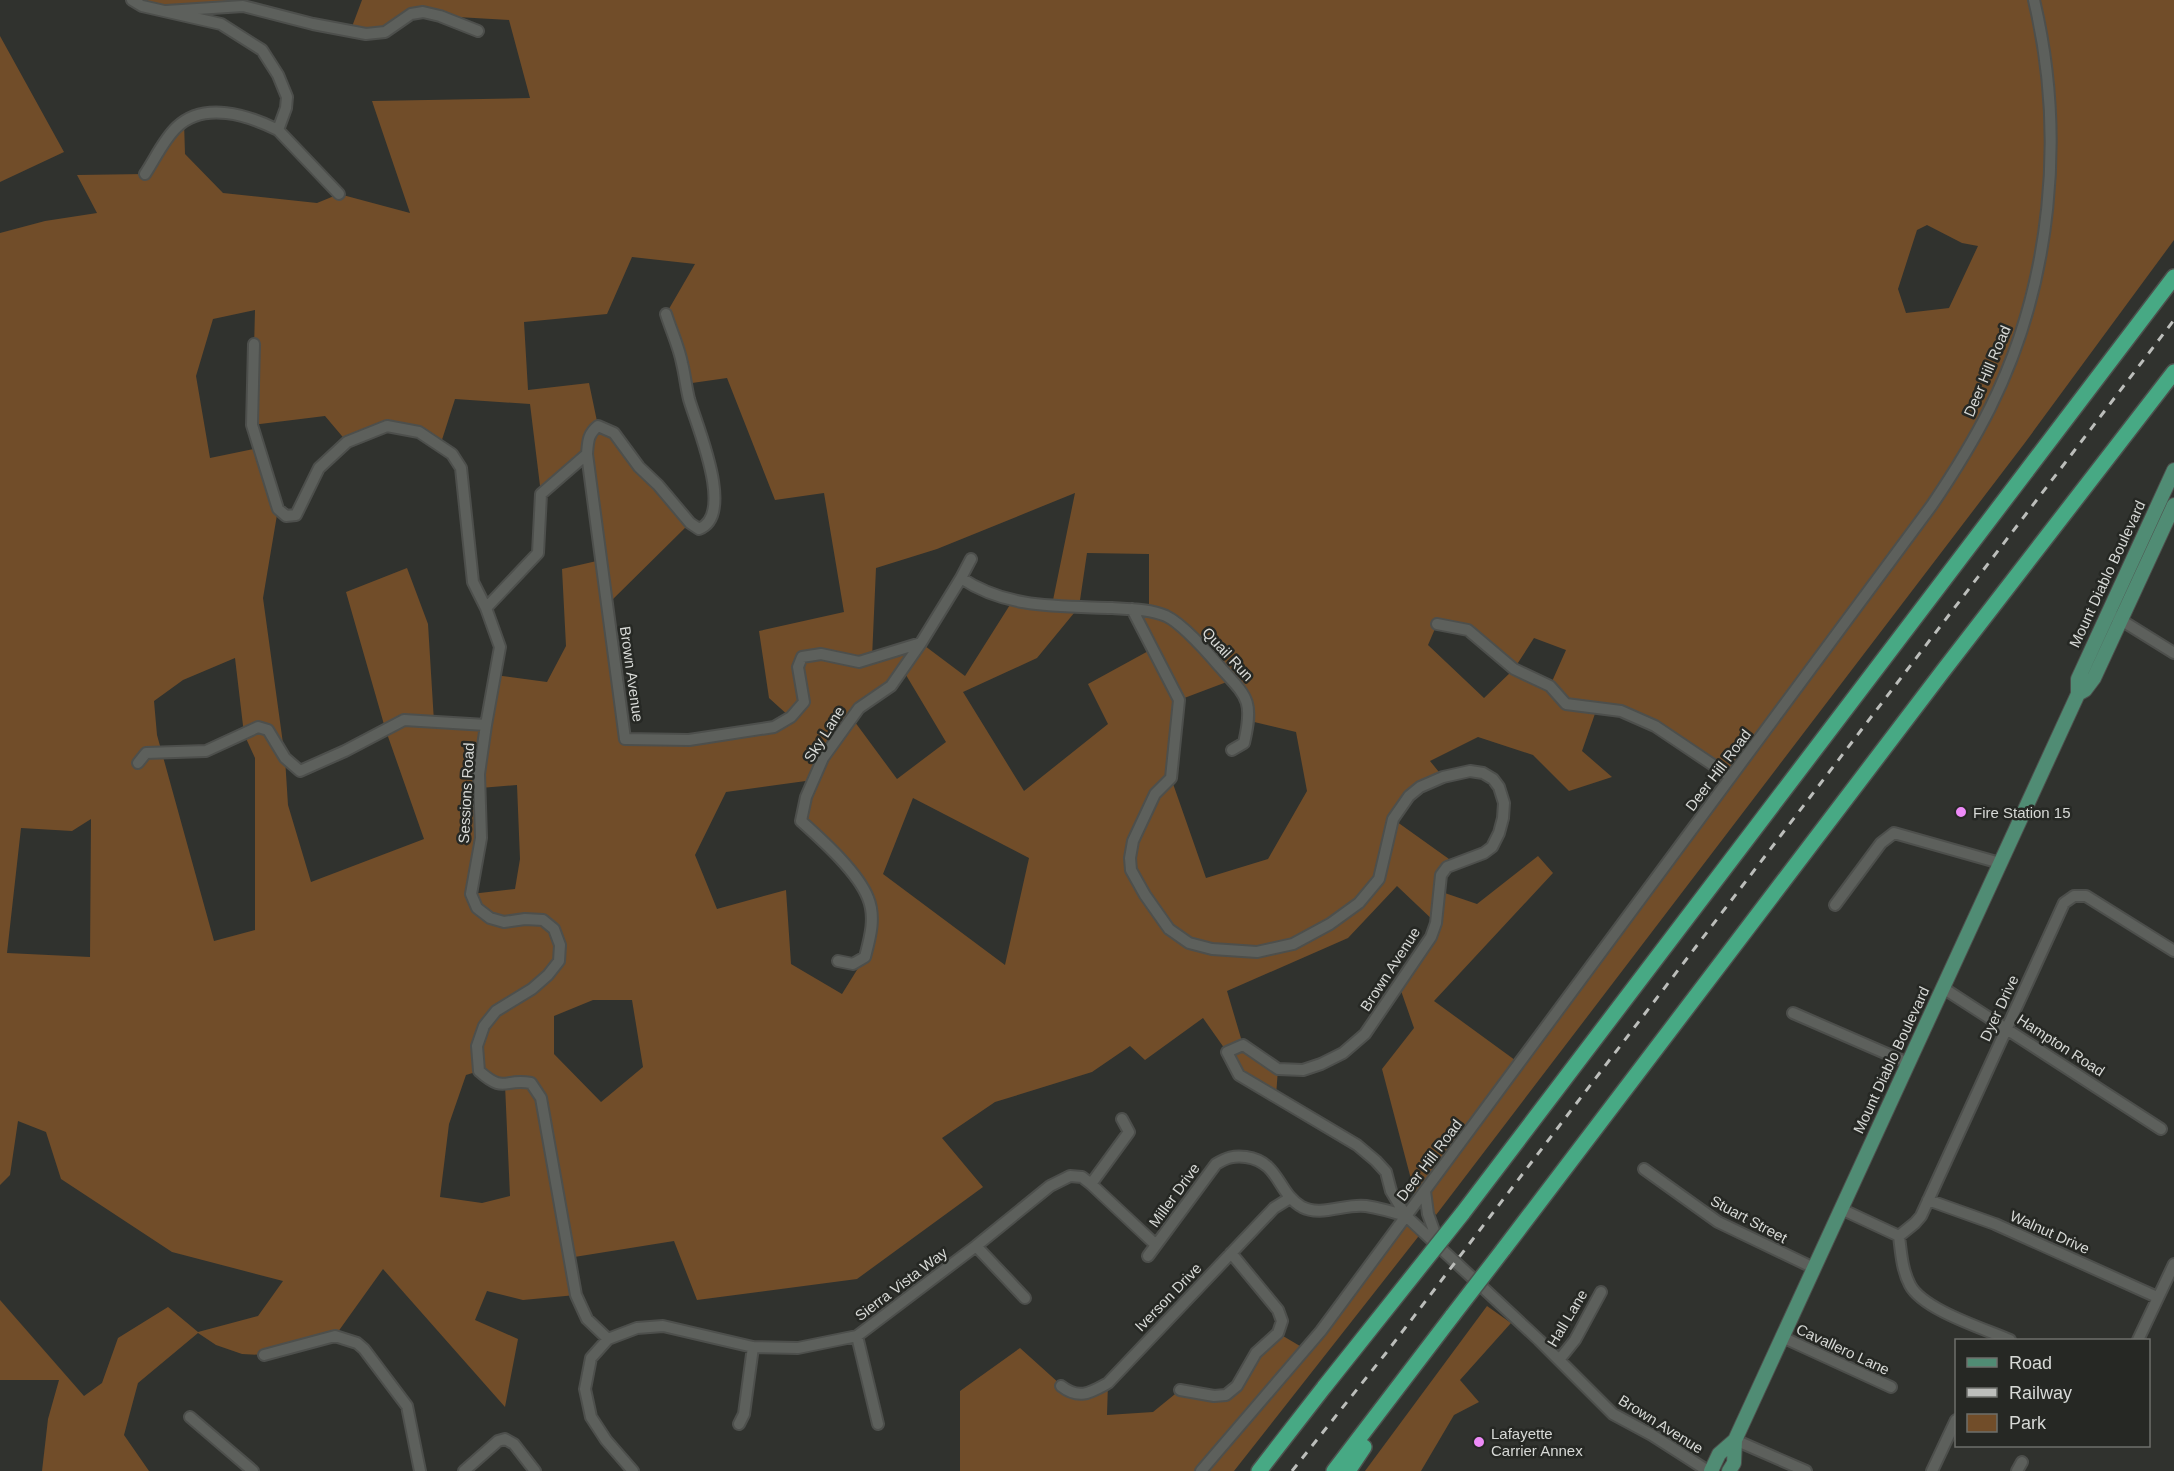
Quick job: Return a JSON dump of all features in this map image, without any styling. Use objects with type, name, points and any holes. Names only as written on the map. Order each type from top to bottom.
[{"type":"highway","points":[[1259,1471],[1462,1214],[2174,276]]},
{"type":"highway","points":[[1348,1471],[1453,1315],[2172,375]]},
{"type":"highway","points":[[1334,1471],[1412,1373]]},
{"type":"highway","points":[[1251,1471],[1302,1416]]},
{"type":"main road","name":"Mount Diablo Boulevard","points":[[1729,1471],[1734,1463],[1735,1440],[2078,694],[2078,679],[2174,470]]},
{"type":"main road","name":"Mount Diablo Boulevard","points":[[2078,694],[2085,690],[2094,678],[2174,505]]},
{"type":"main road","name":"Mount Diablo Boulevard","points":[[1710,1471],[1719,1454],[1735,1440]]},
{"type":"street","points":[[132,0],[142,6],[221,24],[262,50],[278,75],[286,97],[286,108],[278,130]]},
{"type":"street","name":"Deer Hill Road","points":[[1201,1471],[1321,1331],[1932,506],[1970,446],[1991,407],[2022,329],[2041,249],[2049,191],[2050,110],[2044,56],[2034,0]]},
{"type":"street","points":[[166,11],[243,6],[313,24],[366,34],[386,32],[411,15],[423,12],[478,31]]},
{"type":"street","points":[[145,174],[177,127],[201,114],[224,112],[278,130],[339,194]]},
{"type":"street","points":[[486,608],[538,553],[541,494],[587,454],[588,438],[592,430],[598,426],[614,433],[639,467],[658,485],[690,523],[699,529],[708,524],[714,496],[712,472],[689,398],[682,362],[666,314]]},
{"type":"street","points":[[254,344],[252,425],[278,509],[286,516],[296,515],[319,468],[347,442],[387,426],[419,432],[452,454],[461,468],[473,582],[486,608],[500,647],[486,725]]},
{"type":"street","name":"Brown Avenue","points":[[587,454],[625,739],[689,740],[774,727],[791,717],[804,702],[798,667],[802,657],[821,654],[859,662],[921,643]]},
{"type":"street","name":"Sky Lane","points":[[838,961],[853,964],[865,957],[872,920],[868,898],[857,880],[836,855],[801,821],[806,797],[823,758],[859,708],[891,686],[921,643],[971,559]]},
{"type":"street","points":[[961,578],[978,590],[1035,605],[1132,609]]},
{"type":"street","name":"Brown Avenue","points":[[1132,609],[1179,700],[1171,778],[1155,794],[1133,842],[1130,858],[1131,870],[1169,929],[1189,943],[1212,949],[1257,952],[1293,944],[1330,924],[1359,903],[1379,879],[1393,819],[1409,796],[1420,787],[1443,777],[1470,771],[1483,773],[1494,779],[1504,803],[1503,818],[1492,847],[1484,853],[1447,867],[1441,874],[1436,923],[1431,937],[1365,1034],[1343,1053],[1322,1064],[1303,1070],[1278,1069],[1243,1045],[1227,1052],[1239,1075],[1357,1145],[1376,1161],[1386,1172],[1391,1191],[1406,1216],[1439,1245],[1613,1414],[1710,1471]]},
{"type":"street","name":"Quail Run","points":[[1132,609],[1167,616],[1196,640],[1246,697],[1250,721],[1244,743],[1232,750]]},
{"type":"street","points":[[2108,612],[2174,653]]},
{"type":"street","points":[[1437,624],[1468,630],[1514,669],[1550,686],[1566,704],[1621,711],[1655,726],[1731,777]]},
{"type":"street","name":"Sessions Road","points":[[138,763],[146,753],[206,752],[258,727],[268,730],[285,758],[300,771],[345,751],[404,720],[486,725],[479,774],[481,838],[471,894],[477,908],[490,918],[504,922],[525,919],[543,920],[554,929],[561,945],[560,961],[548,975],[532,989],[496,1011],[484,1026],[477,1046],[479,1071],[492,1083],[505,1085],[518,1081],[531,1083],[541,1098],[576,1295],[587,1319],[608,1339]]},
{"type":"street","points":[[1835,905],[1881,843],[1894,833],[2001,863]]},
{"type":"street","name":"Dyer Drive","points":[[1899,1236],[1916,1224],[1929,1200],[2064,903],[2074,896],[2092,898],[2174,951]]},
{"type":"street","name":"Hampton Road","points":[[1943,988],[2161,1129]]},
{"type":"street","points":[[1793,1013],[1908,1064]]},
{"type":"street","points":[[1091,1184],[1129,1132],[1122,1119]]},
{"type":"street","name":"Miller Drive","points":[[1148,1256],[1216,1164],[1227,1158],[1241,1156],[1254,1158],[1267,1165],[1290,1198]]},
{"type":"street","name":"Stuart Street","points":[[1644,1169],[1718,1222],[1814,1268]]},
{"type":"street","name":"Sierra Vista Way","points":[[608,1339],[637,1328],[663,1326],[753,1347],[798,1348],[857,1336],[1050,1186],[1070,1176],[1082,1177],[1091,1184]]},
{"type":"street","name":"Miller Drive","points":[[1091,1184],[1156,1245]]},
{"type":"street","points":[[1425,1191],[1428,1214],[1439,1245]]},
{"type":"street","points":[[1290,1198],[1304,1208],[1321,1210],[1364,1205],[1406,1216]]},
{"type":"street","name":"Iverson Drive","points":[[1061,1386],[1070,1393],[1088,1394],[1108,1383],[1274,1208],[1290,1198]]},
{"type":"street","name":"Walnut Drive","points":[[1929,1200],[1995,1224],[2157,1298]]},
{"type":"street","points":[[1841,1209],[1899,1236],[1906,1276],[1920,1298],[1937,1309],[2005,1339]]},
{"type":"street","points":[[975,1246],[1025,1298]]},
{"type":"street","points":[[1180,1390],[1214,1396],[1226,1395],[1237,1386],[1256,1353],[1278,1334],[1282,1322],[1278,1310],[1232,1253]]},
{"type":"street","points":[[2139,1339],[2174,1264]]},
{"type":"street","name":"Hall Lane","points":[[1559,1360],[1575,1340],[1601,1292]]},
{"type":"street","points":[[264,1355],[335,1336],[357,1343],[407,1406],[420,1471]]},
{"type":"street","points":[[857,1336],[878,1424]]},
{"type":"street","name":"Cavallero Lane","points":[[1782,1337],[1891,1387]]},
{"type":"street","points":[[608,1339],[591,1358],[585,1389],[591,1417],[606,1440],[633,1471]]},
{"type":"street","points":[[739,1424],[744,1414],[753,1347]]},
{"type":"street","points":[[190,1417],[253,1471]]},
{"type":"street","points":[[1932,1471],[1955,1422]]},
{"type":"street","points":[[464,1471],[498,1441],[505,1439],[514,1444],[535,1471]]},
{"type":"street","points":[[1735,1440],[1806,1471]]},
{"type":"green space","points":[[132,0],[242,0],[166,11]]},
{"type":"green space","points":[[362,0],[2174,0],[2174,240],[2024,444],[1436,1215],[1431,1208],[1417,1202],[1382,1069],[1414,1028],[1399,985],[1436,923],[1397,886],[1348,938],[1227,991],[1243,1045],[1278,1069],[1276,1096],[1239,1075],[1227,1052],[1203,1018],[1145,1060],[1130,1046],[1092,1072],[995,1102],[942,1138],[983,1187],[857,1279],[697,1300],[674,1241],[568,1258],[576,1295],[523,1300],[487,1291],[475,1320],[518,1339],[505,1407],[383,1269],[335,1336],[264,1355],[242,1354],[216,1345],[198,1333],[138,1383],[124,1435],[149,1471],[42,1471],[48,1419],[59,1380],[0,1380],[0,1300],[84,1396],[102,1383],[118,1338],[168,1307],[198,1332],[258,1316],[283,1281],[172,1252],[61,1179],[46,1132],[18,1121],[10,1175],[0,1185],[0,233],[45,221],[97,213],[77,175],[145,174],[184,122],[185,154],[223,193],[317,203],[339,194],[410,213],[372,101],[530,98],[509,20],[440,16],[423,12],[385,32],[350,32]],"holes":[[[1927,225],[1962,243],[1978,246],[1949,308],[1906,313],[1898,289],[1917,230]],[[632,257],[695,264],[666,314],[685,384],[727,378],[775,500],[824,493],[844,612],[759,631],[769,698],[790,717],[774,727],[689,740],[625,738],[607,605],[690,523],[614,433],[598,426],[589,383],[528,390],[524,322],[607,314]],[[255,310],[252,425],[325,416],[347,442],[387,426],[419,432],[440,446],[455,399],[530,404],[541,494],[587,454],[601,560],[562,569],[566,646],[547,682],[495,675],[486,725],[434,722],[428,624],[407,568],[346,592],[385,728],[424,839],[311,882],[288,805],[285,758],[263,598],[278,509],[259,448],[210,458],[196,376],[213,319]],[[1075,493],[1052,605],[1013,600],[965,676],[921,643],[872,658],[876,568],[937,549]],[[1087,553],[1149,554],[1149,612],[1132,609],[1152,649],[1088,684],[1108,724],[1024,791],[963,692],[1037,658],[1079,607]],[[1437,624],[1468,630],[1514,669],[1484,698],[1428,645]],[[1534,638],[1566,650],[1550,686],[1514,669]],[[235,658],[244,734],[255,758],[255,930],[214,941],[157,735],[154,701],[183,680]],[[903,670],[946,742],[897,779],[852,718]],[[1232,680],[1250,721],[1296,732],[1307,791],[1268,859],[1206,878],[1171,778],[1179,700]],[[1597,708],[1655,726],[1731,777],[1519,1063],[1434,1001],[1553,873],[1538,856],[1477,904],[1439,891],[1447,867],[1456,864],[1393,819],[1420,787],[1443,777],[1430,761],[1478,737],[1533,755],[1569,791],[1612,777],[1582,751]],[[813,780],[801,821],[868,898],[865,957],[842,994],[791,964],[786,890],[717,909],[695,855],[726,792]],[[517,785],[520,859],[515,889],[471,894],[481,838],[480,788]],[[913,798],[1029,858],[1005,965],[883,874]],[[91,819],[90,957],[7,953],[21,828],[72,831]],[[593,1000],[632,1000],[643,1067],[601,1102],[554,1054],[554,1016]],[[479,1071],[505,1085],[510,1196],[482,1203],[440,1197],[449,1124],[466,1075]]]},
{"type":"green space","points":[[0,36],[64,152],[0,182]]},
{"type":"green space","points":[[1406,1216],[1417,1226],[1418,1237],[1234,1471],[960,1471],[960,1391],[1020,1348],[1070,1393],[1108,1383],[1107,1415],[1153,1412],[1180,1390],[1226,1395],[1278,1333],[1305,1349]]},
{"type":"green space","points":[[1487,1306],[1511,1323],[1460,1380],[1479,1402],[1454,1415],[1421,1471],[1365,1471]]},
{"type":"railway","points":[[1292,1471],[1386,1353],[2174,320]]},
{"type":"place","name":"Fire Station 15","points":[[1961,812]]},
{"type":"place","name":"Lafayette Carrier Annex","points":[[1479,1442]]}]
